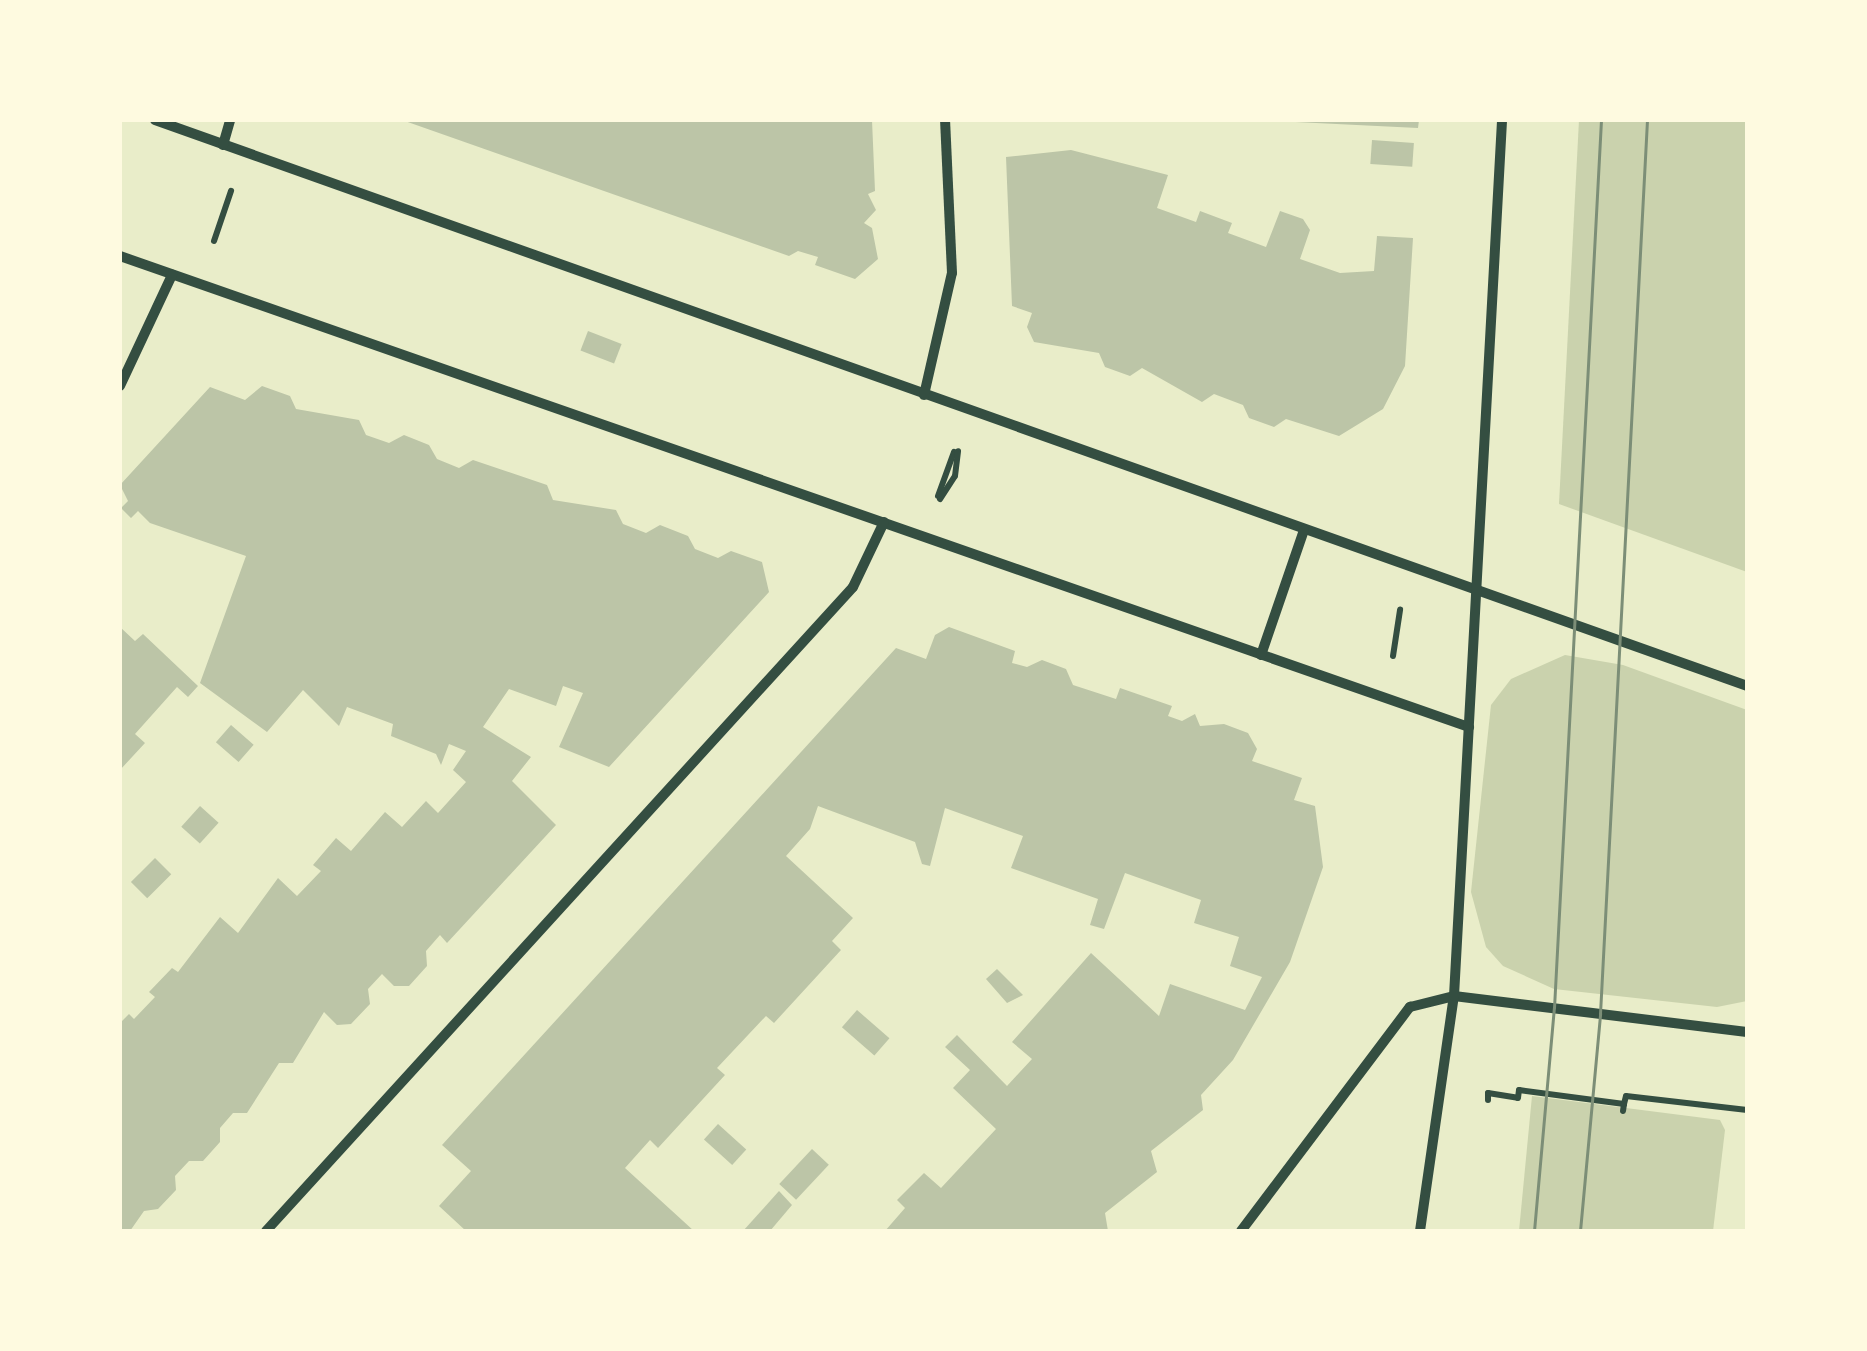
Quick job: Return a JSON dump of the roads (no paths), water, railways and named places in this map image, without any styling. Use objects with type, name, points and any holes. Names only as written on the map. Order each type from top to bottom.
[{"type":"street","points":[[155,120],[1747,686]]},
{"type":"street","points":[[224,145],[230,120]]},
{"type":"street","points":[[924,394],[952,273],[945,120]]},
{"type":"street","points":[[1420,1231],[1454,996],[1502,120]]},
{"type":"street","points":[[120,256],[1470,727]]},
{"type":"street","points":[[120,386],[172,274]]},
{"type":"street","points":[[266,1231],[852,587],[884,522]]},
{"type":"street","points":[[1261,656],[1304,530]]},
{"type":"street","points":[[1241,1231],[1410,1007],[1454,996],[1747,1032]]},
{"type":"tram line","points":[[1534,1231],[1554,1008],[1601,120]]},
{"type":"tram line","points":[[1580,1231],[1600,1014],[1647,120]]}]
